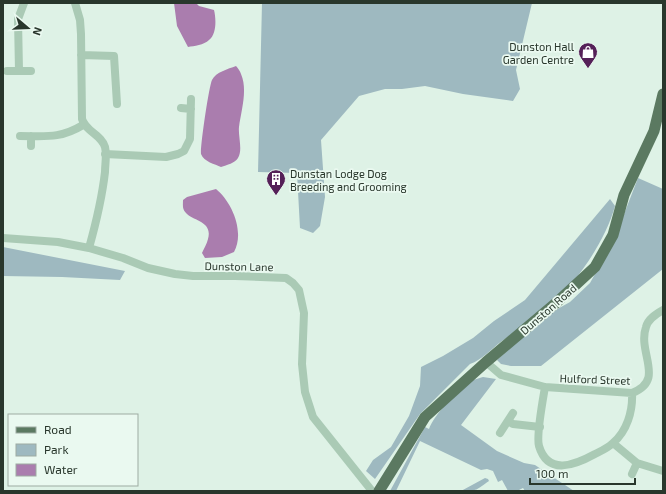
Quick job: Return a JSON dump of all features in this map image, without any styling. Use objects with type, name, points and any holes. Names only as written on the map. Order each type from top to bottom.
[{"type":"main road","name":"Dunston Road","points":[[379,491],[425,417],[486,362],[556,303],[594,267],[613,236],[624,196],[654,131],[663,94]]},
{"type":"street","points":[[19,71],[18,19],[24,3]]},
{"type":"street","points":[[75,3],[80,20],[81,115],[83,125],[98,136],[105,148],[103,188],[98,216],[89,248]]},
{"type":"street","points":[[81,55],[114,56],[117,104]]},
{"type":"street","points":[[7,71],[31,71]]},
{"type":"street","points":[[105,154],[166,156],[178,154],[184,151],[190,139],[191,99]]},
{"type":"street","points":[[181,108],[191,109]]},
{"type":"street","points":[[20,136],[65,134],[83,125]]},
{"type":"street","points":[[30,146],[31,136]]},
{"type":"street","name":"Dunston Lane","points":[[3,238],[58,242],[89,248],[123,258],[148,268],[175,274],[193,276],[286,278],[299,290],[304,313],[302,364],[305,392],[313,417],[372,491]]},
{"type":"street","name":"Hulford Street","points":[[486,362],[501,375],[545,387],[632,393],[647,386],[651,379],[652,372],[644,335],[648,322],[663,310]]},
{"type":"street","points":[[545,387],[538,444],[548,460],[562,466],[569,466],[587,459],[614,443],[626,426],[630,416],[632,393]]},
{"type":"street","points":[[500,433],[513,413]]},
{"type":"street","points":[[508,421],[513,424],[540,427]]},
{"type":"street","points":[[614,443],[637,463],[663,470]]},
{"type":"street","points":[[632,474],[637,463]]},
{"type":"green space","points":[[262,3],[532,3],[516,70],[520,89],[513,101],[463,94],[425,86],[402,89],[385,89],[359,96],[321,140],[325,197],[320,226],[313,233],[300,228],[297,173],[258,172]]},
{"type":"green space","points":[[638,178],[663,189],[663,269],[541,366],[511,366],[501,364],[497,360],[545,316],[570,302],[590,283],[614,240]]},
{"type":"green space","points":[[610,199],[615,206],[610,220],[589,261],[570,286],[549,307],[482,357],[470,364],[420,414],[375,479],[366,471],[373,460],[391,447],[409,416],[420,386],[421,367],[473,338],[494,321],[525,300]]},
{"type":"green space","points":[[3,247],[125,271],[120,280],[3,276]]},
{"type":"green space","points":[[483,377],[496,379],[461,425],[497,451],[524,463],[535,465],[574,491],[525,491],[523,488],[517,491],[508,491],[502,480],[498,482],[493,471],[487,469],[481,470],[420,441],[396,491],[390,491],[425,427],[429,429],[441,410],[460,390],[471,381]]},
{"type":"green space","points":[[485,478],[489,481],[479,488],[461,491]]},
{"type":"water","points":[[174,3],[196,3],[199,6],[214,10],[215,30],[212,37],[207,42],[188,47],[177,26]]},
{"type":"water","points":[[236,66],[241,73],[244,87],[239,127],[240,151],[238,158],[235,161],[221,167],[207,161],[201,154],[205,117],[212,80],[219,73]]},
{"type":"water","points":[[216,189],[232,209],[237,227],[237,244],[234,252],[222,257],[205,258],[202,253],[208,239],[208,228],[202,222],[186,213],[183,208],[183,200],[187,197]]},
{"type":"place","name":"Dunston Hall Garden Centre","points":[[588,69]]},
{"type":"place","name":"Dunstan Lodge Dog Breeding and Grooming","points":[[276,196]]}]
